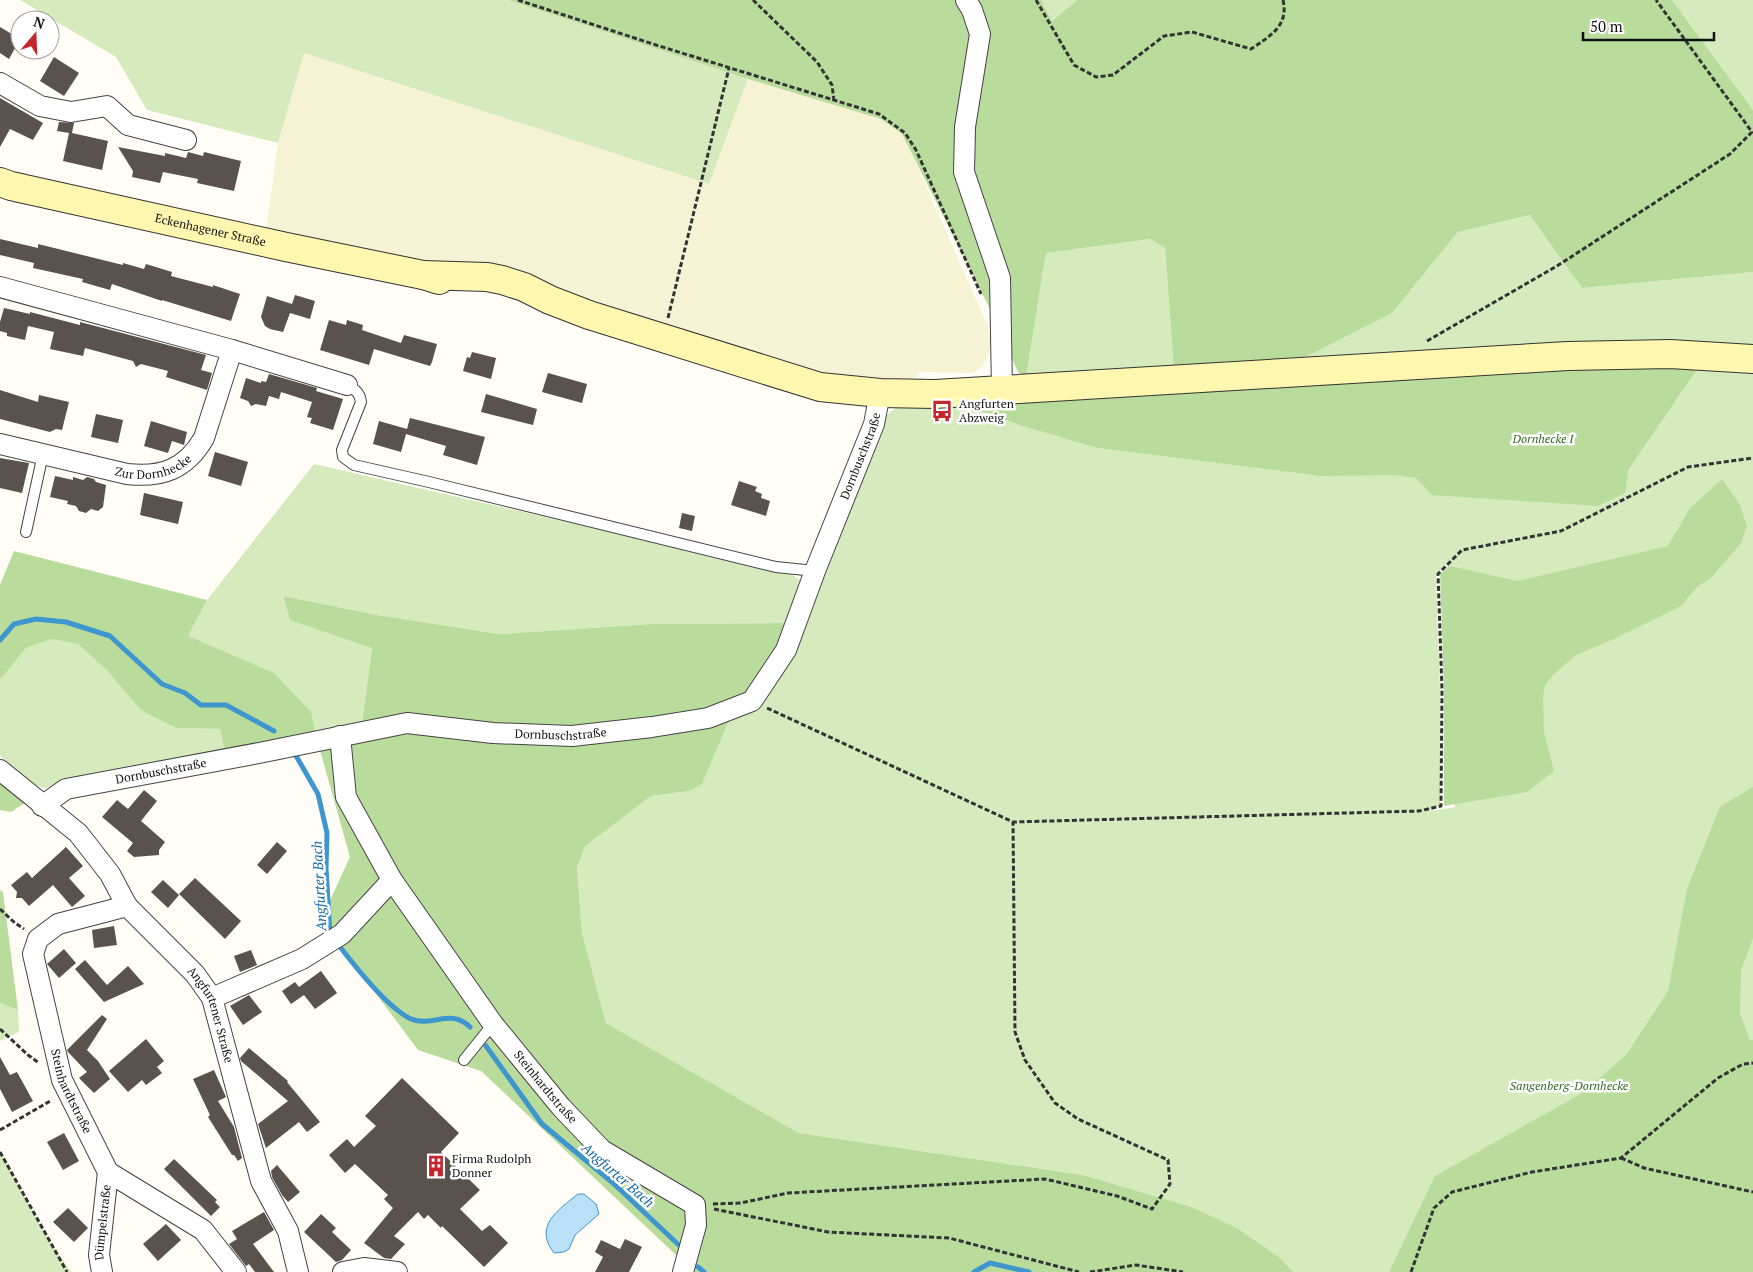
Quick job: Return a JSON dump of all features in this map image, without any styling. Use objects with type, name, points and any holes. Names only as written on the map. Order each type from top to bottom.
[{"type":"main road","name":"Eckenhagener Straße","points":[[0,182],[276,245],[423,274],[487,277],[502,280],[524,287],[550,300],[589,315],[820,387],[880,394],[935,394],[1605,356],[1670,354],[1753,359]]},
{"type":"street","points":[[966,0],[972,10],[980,34],[965,127],[964,172],[1000,278],[1002,390]]},
{"type":"street","points":[[0,83],[40,106],[70,112],[107,106],[128,125],[186,140]]},
{"type":"street","points":[[0,287],[232,350],[347,385]]},
{"type":"street","name":"Zur Dornhecke","points":[[0,444],[135,475],[158,474],[172,470],[183,464],[198,448],[204,438],[232,350]]},
{"type":"street","name":"Dornbuschstraße","points":[[42,806],[66,789],[259,754],[407,723],[493,734],[572,736],[652,727],[708,718],[752,701],[786,650],[815,571],[874,424],[880,394]]},
{"type":"street","name":"Steinhardtstraße","points":[[340,736],[346,797],[392,880],[493,1024],[561,1107],[602,1150],[695,1205]]},
{"type":"street","name":"Angfurtener Straße","points":[[0,770],[42,806],[78,833],[110,874],[127,906],[195,974],[212,998],[261,1181],[288,1231],[298,1272]]},
{"type":"street","points":[[212,998],[302,959],[342,934],[392,880]]},
{"type":"street","points":[[38,939],[58,924],[127,906]]},
{"type":"street","name":"Steinhardtstraße","points":[[38,939],[32,954],[65,1085],[108,1172]]},
{"type":"street","points":[[108,1172],[203,1230],[236,1272]]},
{"type":"street","name":"Dümpelstraße","points":[[102,1272],[99,1256],[108,1172]]},
{"type":"street","points":[[683,1272],[696,1225],[695,1205]]},
{"type":"street","points":[[343,1272],[364,1268],[398,1272]]},
{"type":"lane","points":[[347,385],[357,391],[361,402],[342,450],[343,457],[354,465],[776,567],[815,571]]},
{"type":"lane","points":[[26,532],[43,454]]},
{"type":"lane","points":[[464,1060],[493,1024]]},
{"type":"path","points":[[518,0],[879,114],[906,133],[916,150],[985,303]]},
{"type":"path","points":[[753,0],[817,62],[832,85],[834,101]]},
{"type":"path","points":[[1036,0],[1074,65],[1096,77],[1113,75],[1164,36],[1192,32],[1251,49],[1277,30],[1286,11],[1283,0]]},
{"type":"path","points":[[1409,366],[1427,341],[1558,266],[1730,154],[1753,131],[1656,0]]},
{"type":"path","points":[[663,338],[729,68]]},
{"type":"path","points":[[752,701],[1013,822],[1419,811],[1441,806],[1442,690],[1438,574],[1462,550],[1560,532],[1688,466],[1753,458]]},
{"type":"path","points":[[695,1205],[741,1203],[788,1193],[1045,1179],[1117,1196],[1152,1210],[1170,1184],[1168,1160],[1078,1119],[1055,1104],[1025,1060],[1016,1032],[1013,822]]},
{"type":"path","points":[[0,908],[15,923],[38,939]]},
{"type":"path","points":[[0,1029],[65,1085],[0,1130]]},
{"type":"path","points":[[1411,1272],[1434,1208],[1452,1192],[1532,1172],[1620,1158],[1718,1078],[1743,1064],[1753,1062]]},
{"type":"path","points":[[0,1152],[67,1272]]},
{"type":"path","points":[[1620,1158],[1644,1168],[1753,1192]]},
{"type":"path","points":[[695,1205],[828,1232],[949,1238],[1079,1272]]},
{"type":"path","points":[[1090,1272],[1136,1265],[1183,1272]]},
{"type":"shaded area","points":[[304,53],[709,184],[748,79],[881,119],[903,134],[988,327],[991,338],[989,353],[983,366],[973,373],[920,372],[915,378],[885,384],[822,372],[432,268],[266,231],[278,143]]},
{"type":"green space","points":[[20,0],[508,0],[748,79],[709,184],[304,53],[278,143],[147,110],[116,57],[60,24],[60,10],[37,10]]},
{"type":"green space","points":[[508,0],[1041,0],[1052,21],[1077,0],[1672,0],[1753,110],[1753,272],[1582,288],[1530,215],[1458,232],[1392,313],[1294,363],[1174,370],[1165,248],[1151,239],[1046,253],[1026,377],[1018,372],[1012,359],[1006,309],[990,309],[902,134],[881,119],[748,79]]},
{"type":"green space","points":[[1041,0],[1077,0],[1052,21]]},
{"type":"green space","points":[[1672,0],[1753,0],[1753,110]]},
{"type":"green space","points":[[1531,215],[1582,288],[1753,272],[1753,351],[1294,363],[1392,313],[1458,232]]},
{"type":"green space","points":[[1152,239],[1165,248],[1174,370],[1026,377],[1046,253]]},
{"type":"green space","name":"Sangenberg-Dornhecke","points":[[1702,362],[1753,368],[1753,1272],[1407,1235],[1389,1272],[1293,1272],[1279,1257],[1237,1228],[1192,1207],[1083,1175],[799,1133],[606,1023],[582,933],[577,867],[585,845],[651,796],[689,791],[729,720],[765,695],[885,416],[900,405],[955,401],[971,407]],"holes":[[[1004,419],[1313,475],[1097,448]],[[1447,563],[1455,807],[1430,811],[1440,805],[1440,691],[1436,575]]]},
{"type":"green space","name":"Dornhecke I","points":[[1702,362],[1628,470],[1625,493],[1598,506],[1432,495],[1416,478],[1394,475],[1321,476],[1097,448],[1019,425],[961,403]]},
{"type":"green space","points":[[314,464],[789,573],[802,581],[786,623],[652,624],[499,634],[377,615],[283,596],[290,620],[372,647],[362,723],[316,736],[188,636],[207,600]]},
{"type":"green space","points":[[1722,479],[1740,505],[1747,526],[1741,543],[1712,577],[1697,587],[1681,606],[1614,639],[1576,655],[1553,675],[1545,685],[1543,696],[1544,732],[1554,771],[1527,792],[1444,806],[1444,690],[1440,574],[1450,566],[1517,581],[1668,546],[1690,508]]},
{"type":"green space","points":[[14,551],[207,600],[188,636],[274,673],[311,712],[316,736],[225,753],[220,729],[176,728],[141,710],[106,669],[78,644],[52,639],[26,648],[0,680],[0,585]]},
{"type":"green space","points":[[283,596],[377,615],[499,634],[652,624],[786,623],[778,644],[756,681],[729,720],[702,784],[689,791],[651,796],[585,846],[577,867],[582,933],[606,1023],[799,1133],[1083,1175],[1192,1207],[1237,1228],[1279,1257],[1293,1272],[694,1272],[481,1071],[418,1050],[321,920],[350,857],[316,736],[362,723],[372,648],[290,620]]},
{"type":"green space","points":[[52,639],[78,644],[176,728],[220,729],[225,753],[46,788],[25,783],[9,768],[0,755],[0,680],[26,648]]},
{"type":"green space","points":[[0,776],[28,801],[11,812],[0,810]]},
{"type":"green space","points":[[1753,787],[1753,938],[1741,970],[1740,1014],[1750,1040],[1753,1040],[1753,1272],[1389,1272],[1435,1176],[1584,1092],[1626,1055],[1668,991],[1687,889],[1720,807]]},
{"type":"green space","points":[[0,890],[3,892],[18,1010],[0,1003]]},
{"type":"green space","points":[[0,1003],[18,1010],[19,1032],[0,1041]]},
{"type":"green space","points":[[0,1152],[45,1234],[71,1272],[0,1272]]},
{"type":"water","points":[[578,1194],[584,1194],[596,1204],[599,1214],[575,1235],[569,1249],[564,1252],[554,1253],[548,1243],[547,1227],[556,1213]]},
{"type":"building","points":[[0,27],[10,33],[10,57],[9,59],[0,53]]},
{"type":"building","points":[[52,60],[59,60],[79,73],[64,96],[40,81]]},
{"type":"building","points":[[0,98],[43,123],[33,140],[10,129],[0,147]]},
{"type":"building","points":[[59,122],[74,123],[72,133],[108,141],[102,170],[63,161],[69,133],[57,131]]},
{"type":"building","points":[[118,147],[165,156],[165,153],[186,158],[188,152],[203,156],[204,152],[241,161],[234,191],[197,183],[198,179],[163,172],[160,183],[132,177],[133,171]]},
{"type":"building","points":[[0,239],[38,248],[38,244],[144,269],[146,264],[172,272],[171,276],[213,287],[213,285],[240,294],[231,321],[112,284],[110,290],[82,282],[83,279],[33,268],[34,263],[0,255]]},
{"type":"building","points":[[295,295],[315,301],[310,319],[290,313],[283,332],[265,326],[261,317],[267,296],[292,304]]},
{"type":"building","points":[[4,308],[30,314],[30,312],[80,325],[80,322],[206,355],[201,370],[212,373],[207,390],[166,377],[168,371],[141,364],[136,367],[133,361],[85,348],[83,356],[50,349],[54,332],[28,326],[25,340],[7,336],[7,333],[0,331],[0,322]]},
{"type":"building","points":[[329,320],[346,325],[347,320],[363,325],[362,330],[401,343],[404,335],[437,344],[432,362],[430,366],[374,349],[369,365],[320,350]]},
{"type":"building","points":[[472,352],[496,358],[491,379],[463,371],[467,357],[470,358]]},
{"type":"building","points":[[548,373],[587,384],[582,403],[542,392]]},
{"type":"building","points":[[269,374],[317,388],[316,391],[343,399],[333,430],[310,423],[312,418],[307,417],[312,402],[281,392],[279,399],[269,396],[266,406],[256,404],[251,406],[248,401],[240,398],[246,378],[261,383],[261,381],[266,382]]},
{"type":"building","points":[[0,390],[38,402],[39,395],[69,402],[62,430],[56,429],[50,432],[0,419]]},
{"type":"building","points":[[486,394],[537,409],[533,425],[481,412]]},
{"type":"building","points":[[96,414],[123,420],[118,443],[91,437]]},
{"type":"building","points":[[410,418],[485,437],[477,465],[443,455],[446,446],[406,434],[401,452],[373,444],[379,421],[407,429]]},
{"type":"building","points":[[151,421],[187,432],[184,445],[172,441],[168,453],[144,446]]},
{"type":"building","points":[[215,452],[248,462],[241,486],[208,476]]},
{"type":"building","points":[[0,458],[29,463],[22,493],[0,488]]},
{"type":"building","points":[[55,476],[73,480],[73,477],[83,480],[87,477],[106,485],[103,507],[98,511],[91,509],[86,513],[79,511],[76,506],[67,504],[68,501],[50,497]]},
{"type":"building","points":[[739,481],[757,487],[755,491],[762,494],[761,498],[770,501],[766,516],[731,505]]},
{"type":"building","points":[[144,493],[183,502],[178,524],[140,515]]},
{"type":"building","points":[[682,513],[695,516],[692,531],[679,528]]},
{"type":"building","points":[[144,790],[157,801],[141,821],[165,842],[159,850],[159,855],[134,857],[127,851],[133,843],[102,817],[117,800],[128,809]]},
{"type":"building","points":[[277,842],[287,851],[267,874],[257,865]]},
{"type":"building","points":[[66,847],[83,866],[69,878],[85,896],[72,907],[53,885],[29,906],[22,898],[16,898],[17,892],[11,885],[27,872],[32,878]]},
{"type":"building","points":[[195,878],[241,921],[225,939],[179,894]]},
{"type":"building","points":[[163,880],[179,895],[168,908],[151,892]]},
{"type":"building","points":[[114,926],[117,945],[94,948],[92,930]]},
{"type":"building","points":[[64,949],[76,963],[59,978],[47,964]]},
{"type":"building","points":[[251,950],[257,965],[240,972],[234,956]]},
{"type":"building","points":[[85,960],[107,985],[128,966],[144,984],[104,1002],[75,969]]},
{"type":"building","points":[[321,971],[337,993],[315,1009],[304,995],[291,1004],[282,991],[295,982],[299,987]]},
{"type":"building","points":[[249,995],[262,1012],[243,1025],[230,1006]]},
{"type":"building","points":[[102,1015],[107,1019],[87,1050],[98,1061],[110,1079],[94,1093],[79,1078],[87,1072],[67,1050]]},
{"type":"building","points":[[146,1039],[164,1061],[157,1067],[162,1073],[146,1085],[142,1080],[128,1092],[109,1071]]},
{"type":"building","points":[[249,1048],[288,1081],[320,1122],[307,1132],[299,1122],[266,1148],[258,1124],[288,1101],[241,1061],[240,1058]]},
{"type":"building","points":[[0,1057],[10,1075],[17,1072],[33,1101],[12,1112],[0,1089]]},
{"type":"building","points":[[214,1070],[226,1097],[218,1101],[234,1127],[242,1158],[238,1161],[232,1155],[208,1117],[210,1115],[193,1079]]},
{"type":"building","points":[[402,1078],[459,1133],[441,1152],[480,1190],[460,1209],[482,1231],[490,1225],[508,1243],[484,1267],[442,1226],[441,1228],[428,1215],[424,1219],[418,1212],[394,1236],[405,1244],[391,1259],[384,1258],[364,1243],[393,1208],[384,1199],[388,1195],[355,1164],[345,1173],[329,1155],[347,1139],[354,1147],[376,1126],[365,1116]]},
{"type":"building","points":[[64,1133],[79,1161],[63,1170],[47,1142]]},
{"type":"building","points":[[174,1159],[217,1200],[215,1202],[220,1207],[211,1216],[164,1169]]},
{"type":"building","points":[[277,1165],[300,1192],[288,1202],[272,1177],[271,1171]]},
{"type":"building","points":[[68,1208],[88,1228],[74,1242],[53,1222]]},
{"type":"building","points":[[264,1212],[274,1230],[253,1244],[274,1272],[255,1272],[249,1264],[246,1266],[229,1244],[237,1239],[232,1231]]},
{"type":"building","points":[[321,1214],[336,1228],[332,1232],[351,1250],[342,1260],[336,1262],[304,1232]]},
{"type":"building","points":[[166,1224],[181,1240],[158,1261],[143,1244]]},
{"type":"building","points":[[625,1239],[642,1247],[629,1272],[595,1272],[603,1257],[595,1252],[601,1240],[620,1249]]},
{"type":"waterway","name":"Angfurter Bach","points":[[0,640],[14,624],[36,619],[66,622],[110,636],[162,684],[185,693],[201,705],[226,705],[274,731]]},
{"type":"waterway","name":"Angfurter Bach","points":[[295,754],[318,794],[327,833],[326,868],[330,935]]},
{"type":"waterway","name":"Angfurter Bach","points":[[337,943],[380,994],[409,1018],[417,1021],[455,1019],[463,1021],[470,1027]]},
{"type":"waterway","name":"Angfurter Bach","points":[[486,1046],[542,1124],[613,1183],[682,1248]]},
{"type":"waterway","name":"Angfurter Bach","points":[[974,1272],[990,1263],[1029,1272]]},
{"type":"waterway","name":"Angfurter Bach","points":[[698,1267],[704,1272]]},
{"type":"place","name":"Angfurten Abzweig","points":[[942,411]]},
{"type":"place","name":"Firma Rudolph Donner","points":[[436,1166]]}]
